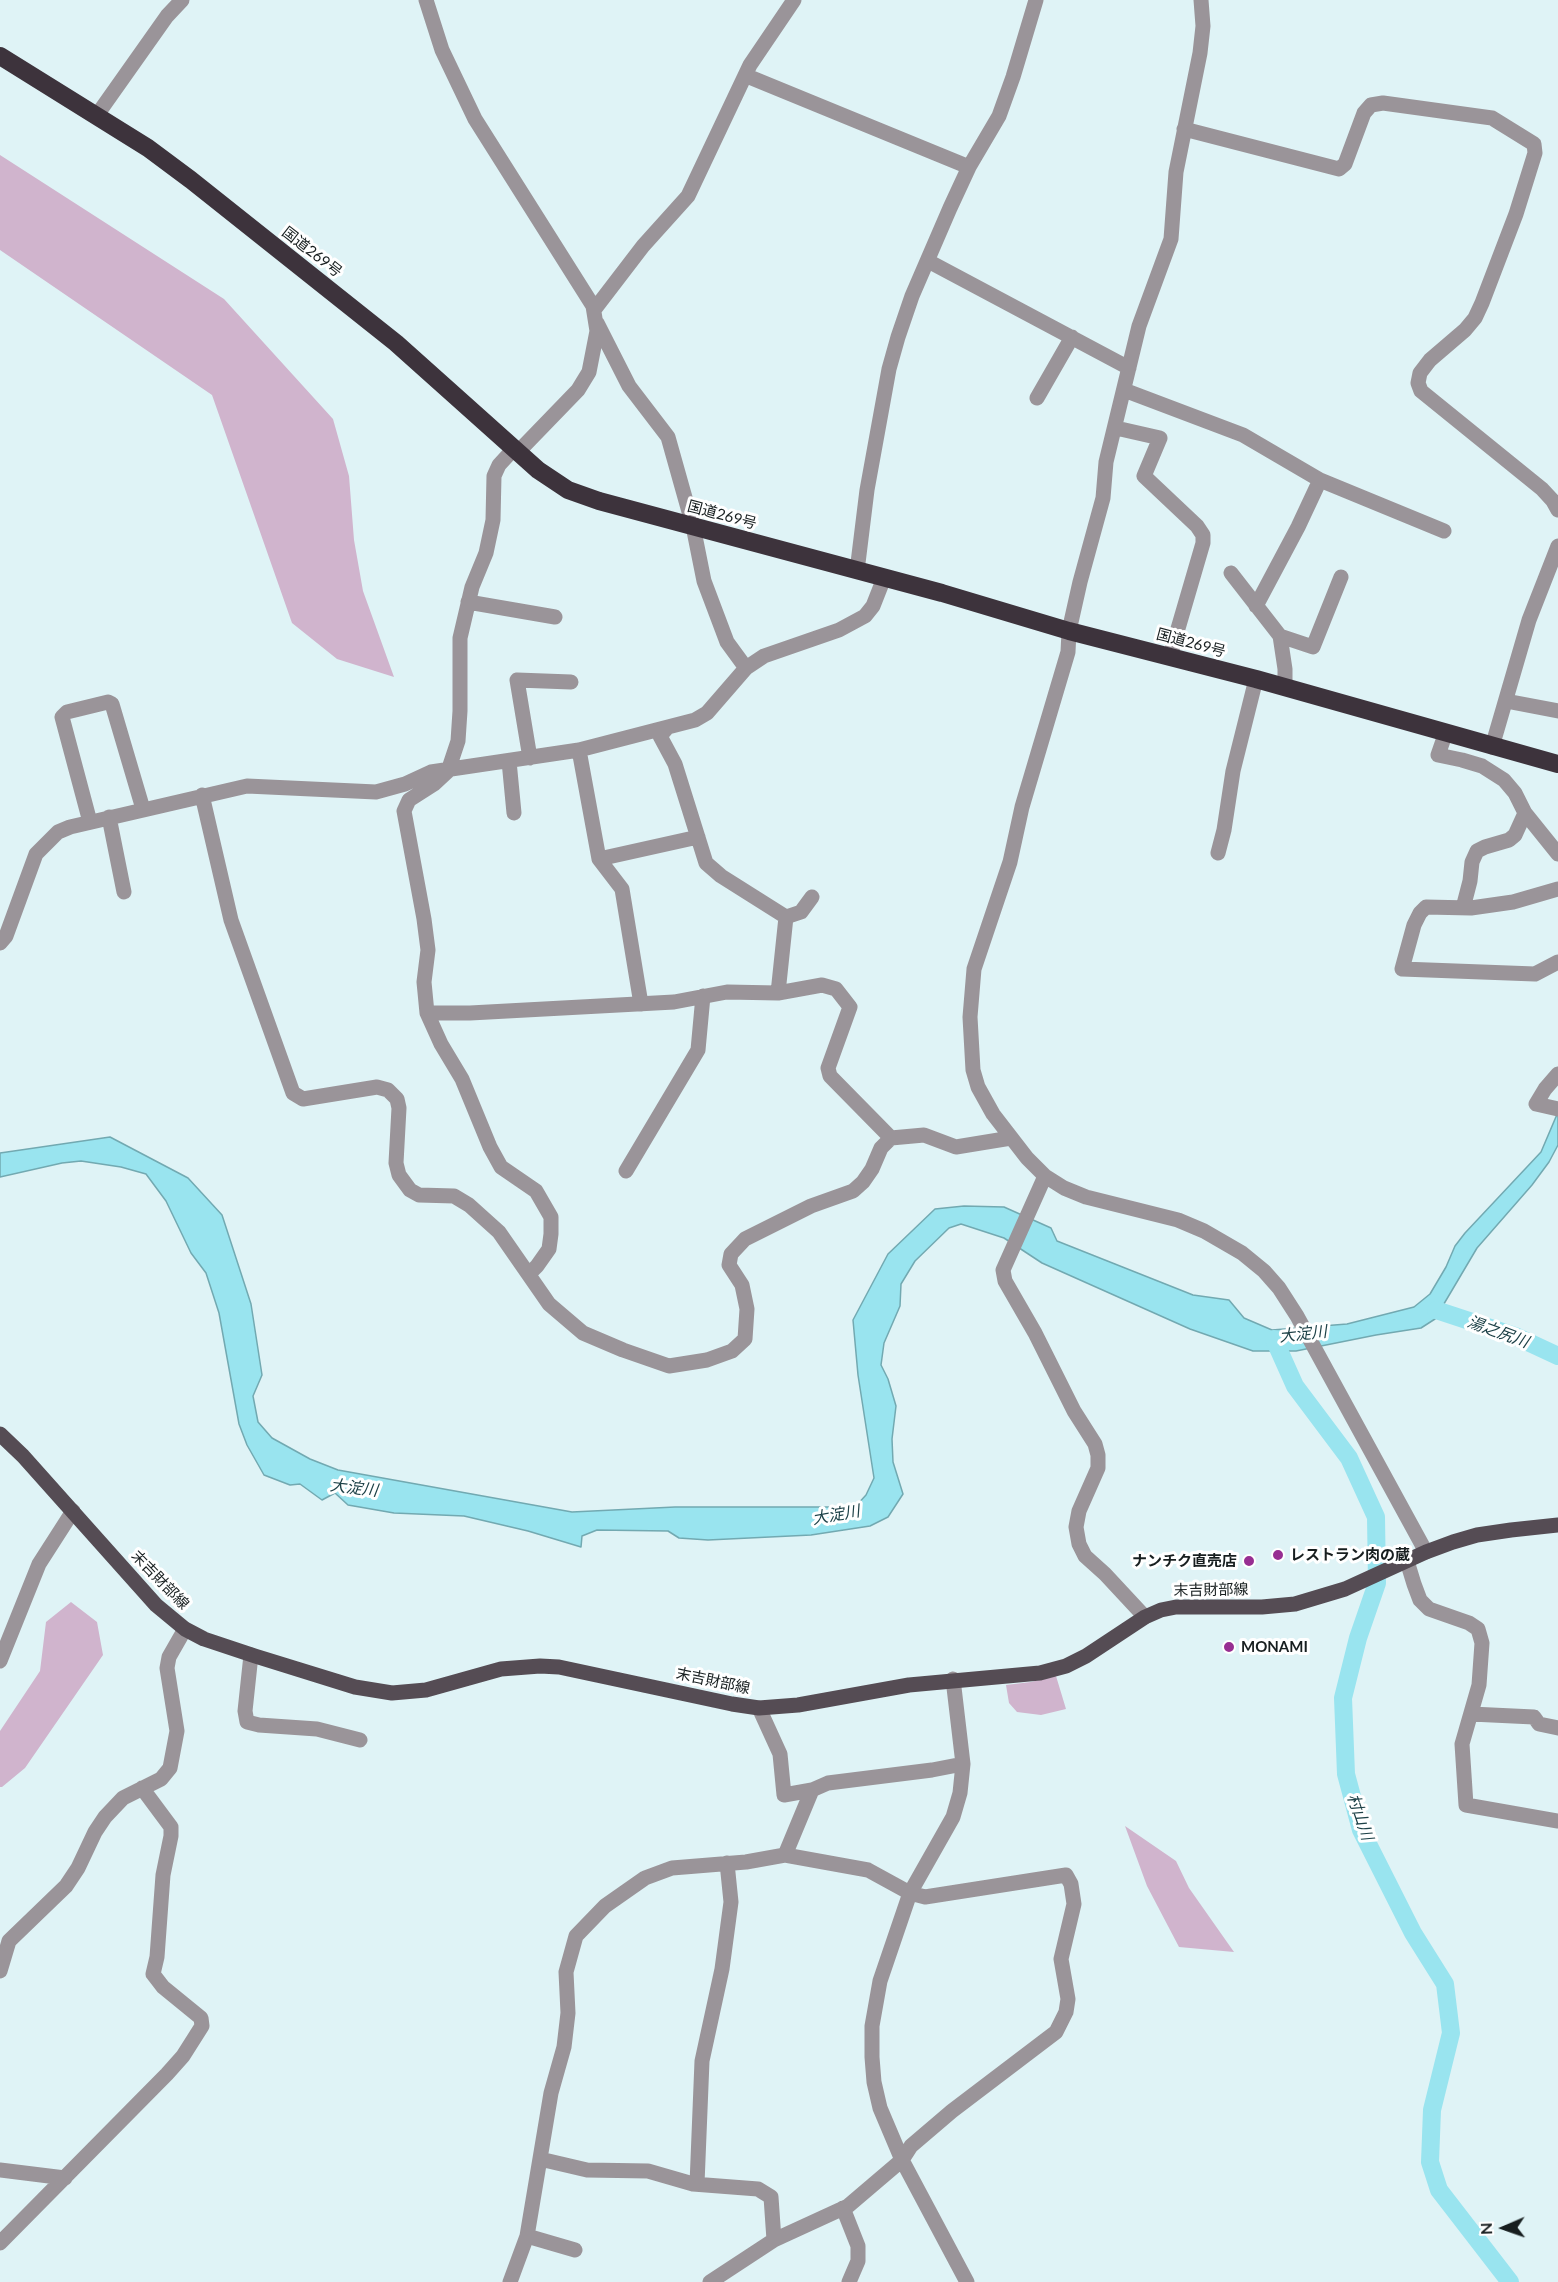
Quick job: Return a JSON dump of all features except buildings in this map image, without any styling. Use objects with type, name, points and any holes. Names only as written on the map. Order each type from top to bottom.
[{"type":"highway","name":"国道269号","points":[[0,56],[148,148],[299,264],[396,343],[538,470],[568,490],[599,501],[1069,631],[1256,679],[1558,764]]},
{"type":"main road","name":"末吉財部線","points":[[0,1434],[23,1456],[156,1605],[185,1629],[204,1640],[251,1655],[355,1687],[392,1693],[426,1690],[501,1669],[540,1666],[559,1667],[738,1706],[778,1708],[882,1689],[952,1680],[1040,1673],[1066,1666],[1086,1656],[1145,1617],[1176,1607],[1285,1606],[1322,1598],[1425,1552],[1477,1535],[1558,1525]]},
{"type":"street","points":[[97,115],[167,16],[182,0]]},
{"type":"street","points":[[426,0],[442,50],[476,119],[595,316],[629,386],[668,437],[693,526],[708,591],[727,642],[746,668]]},
{"type":"street","points":[[857,571],[867,490],[889,369],[912,296],[969,167],[999,116],[1017,67],[1036,0]]},
{"type":"street","points":[[1201,0],[1203,26],[1200,54],[1176,172],[1171,239],[1138,326],[1116,428],[1106,462],[1103,498],[1069,631],[1068,652],[1022,807],[1010,862],[974,969],[970,1017],[974,1070],[978,1087],[993,1114],[1045,1176],[1064,1188],[1086,1197],[1178,1220],[1204,1231],[1242,1253],[1279,1288],[1297,1316],[1425,1552]]},
{"type":"street","points":[[529,1274],[549,1249],[551,1217],[536,1191],[501,1167],[490,1148],[462,1079],[441,1044],[428,1013],[424,982],[428,950],[404,811],[409,800],[434,784],[448,771],[458,741],[460,638],[472,588],[486,553],[493,520],[494,476],[499,465],[510,453],[519,451],[578,390],[589,372],[596,339],[595,316],[643,246],[688,196],[712,142],[747,76],[750,65],[788,1]]},
{"type":"street","points":[[747,76],[969,167]]},
{"type":"street","points":[[1184,129],[1339,169],[1345,164],[1364,113],[1371,105],[1383,103],[1492,118],[1534,144],[1535,153],[1516,214],[1475,318],[1465,330],[1430,360],[1420,373],[1418,383],[1421,391],[1542,489],[1558,510]]},
{"type":"street","points":[[928,261],[1129,368]]},
{"type":"street","points":[[1037,398],[1072,336]]},
{"type":"street","points":[[1124,390],[1243,435],[1320,480],[1444,531]]},
{"type":"street","points":[[1116,428],[1160,438],[1144,476],[1197,526],[1203,535],[1203,543],[1170,656]]},
{"type":"street","points":[[1256,606],[1320,480]]},
{"type":"street","points":[[1492,747],[1529,620],[1558,546]]},
{"type":"street","points":[[1231,573],[1280,636],[1286,669],[1285,688]]},
{"type":"street","points":[[1280,636],[1313,647],[1341,577]]},
{"type":"street","points":[[0,943],[6,936],[36,854],[58,832],[143,809],[247,786],[376,792],[405,784],[431,772],[579,750],[666,729],[695,720],[707,713],[746,668],[764,656],[839,630],[865,616],[873,606],[884,578]]},
{"type":"street","points":[[468,602],[555,617]]},
{"type":"street","points":[[1218,853],[1233,771],[1256,679]]},
{"type":"street","points":[[530,758],[517,680],[571,682]]},
{"type":"street","points":[[1506,701],[1558,711]]},
{"type":"street","points":[[90,822],[62,717],[67,712],[108,702],[112,704],[143,809]]},
{"type":"street","points":[[666,729],[660,736],[675,764],[706,863],[721,876],[786,917]]},
{"type":"street","points":[[1446,732],[1438,755],[1482,766],[1504,780],[1515,793],[1525,813],[1558,854]]},
{"type":"street","points":[[579,750],[599,859],[622,889],[641,1004]]},
{"type":"street","points":[[509,761],[514,813]]},
{"type":"street","points":[[202,795],[231,920],[293,1093],[303,1098],[377,1087],[388,1090],[397,1099],[399,1108],[396,1163],[399,1175],[410,1190],[419,1195],[454,1196],[469,1205],[499,1232],[549,1304],[583,1334],[669,1366],[707,1360],[732,1351],[745,1339],[747,1309],[742,1285],[729,1265],[730,1254],[745,1239],[811,1206],[853,1191],[872,1169],[880,1148],[891,1138],[924,1135],[956,1147],[1011,1138]]},
{"type":"street","points":[[1463,908],[1472,862],[1477,852],[1485,847],[1509,840],[1515,835],[1525,813]]},
{"type":"street","points":[[110,818],[124,892]]},
{"type":"street","points":[[599,859],[698,837]]},
{"type":"street","points":[[1558,889],[1513,902],[1463,908],[1426,907],[1414,925],[1402,969],[1535,974],[1558,962]]},
{"type":"street","points":[[786,917],[801,912],[812,897]]},
{"type":"street","points":[[778,993],[786,917]]},
{"type":"street","points":[[428,1013],[470,1013],[674,1002],[727,992],[778,993],[822,985],[836,989],[850,1007],[828,1068],[830,1076],[891,1138]]},
{"type":"street","points":[[626,1171],[698,1050],[704,996]]},
{"type":"street","points":[[1552,1108],[1536,1104],[1558,1074]]},
{"type":"street","points":[[1045,1176],[1004,1270],[1005,1281],[1035,1333],[1074,1411],[1095,1443],[1098,1468],[1079,1511],[1076,1527],[1079,1544],[1085,1556],[1145,1617]]},
{"type":"street","points":[[0,1661],[39,1564],[73,1511]]},
{"type":"street","points":[[1407,1561],[1420,1600],[1430,1609],[1469,1623],[1478,1629],[1482,1643],[1479,1685],[1462,1744],[1466,1805],[1558,1821]]},
{"type":"street","points":[[0,1971],[4,1937],[66,1886],[78,1868],[95,1832],[105,1817],[123,1798],[161,1779],[170,1768],[177,1731],[167,1668],[169,1657],[185,1629]]},
{"type":"street","points":[[251,1655],[245,1711],[247,1722],[317,1729],[360,1740]]},
{"type":"street","points":[[952,1680],[963,1764],[960,1793],[953,1817],[910,1893],[880,1981],[872,2026],[874,2082],[880,2108],[902,2160],[967,2282]]},
{"type":"street","points":[[759,1708],[780,1754],[784,1794],[812,1790],[828,1783],[963,1764]]},
{"type":"street","points":[[1471,1714],[1534,1717],[1539,1724],[1558,1728]]},
{"type":"street","points":[[0,2243],[183,2056],[202,2026],[201,2018],[163,1987],[153,1974],[157,1957],[163,1875],[171,1827],[142,1788]]},
{"type":"street","points":[[784,1855],[812,1790]]},
{"type":"street","points":[[510,2282],[527,2236],[551,2093],[564,2047],[568,2013],[566,1972],[576,1936],[605,1906],[645,1878],[672,1868],[746,1862],[784,1855],[868,1870],[910,1893],[925,1897],[1066,1875],[1071,1884],[1074,1904],[1061,1959],[1068,1999],[1066,2012],[1056,2032],[952,2111],[911,2146],[902,2160],[843,2208],[774,2240],[711,2282]]},
{"type":"street","points":[[697,2184],[702,2061],[722,1969],[731,1902],[728,1863]]},
{"type":"street","points":[[540,2159],[587,2170],[648,2170],[697,2184],[758,2189],[771,2198],[774,2240]]},
{"type":"street","points":[[0,2170],[65,2178]]},
{"type":"street","points":[[843,2208],[858,2246],[858,2261],[849,2282]]},
{"type":"street","points":[[527,2236],[575,2250]]},
{"type":"shaded area","points":[[0,155],[224,299],[333,419],[349,476],[354,540],[363,591],[394,677],[337,659],[292,623],[212,395],[0,250]]},
{"type":"shaded area","points":[[71,1602],[97,1622],[103,1655],[25,1768],[0,1787],[0,1731],[40,1671],[46,1622]]},
{"type":"shaded area","points":[[1056,1676],[1066,1709],[1041,1715],[1017,1712],[1009,1703],[1006,1685]]},
{"type":"shaded area","points":[[1125,1826],[1176,1861],[1189,1888],[1234,1952],[1179,1947],[1147,1886]]},
{"type":"water","name":"大淀川","points":[[1558,1112],[1558,1145],[1549,1162],[1477,1248],[1435,1319],[1421,1328],[1296,1351],[1253,1351],[1190,1329],[1042,1263],[1004,1238],[961,1224],[949,1228],[915,1261],[901,1284],[900,1306],[884,1343],[881,1365],[896,1406],[892,1439],[893,1462],[903,1494],[888,1517],[870,1526],[811,1535],[708,1540],[679,1538],[668,1531],[597,1530],[582,1536],[581,1547],[528,1531],[464,1516],[394,1513],[348,1505],[335,1493],[322,1500],[300,1484],[290,1485],[264,1475],[247,1445],[239,1424],[219,1313],[206,1273],[191,1253],[166,1201],[146,1174],[121,1167],[81,1161],[0,1177],[0,1153],[110,1137],[188,1178],[222,1215],[251,1304],[262,1375],[253,1396],[258,1422],[272,1438],[310,1459],[338,1470],[572,1512],[675,1507],[855,1507],[866,1495],[874,1478],[858,1375],[853,1320],[888,1254],[935,1209],[964,1206],[1004,1207],[1051,1228],[1057,1241],[1193,1295],[1229,1300],[1244,1318],[1272,1330],[1347,1324],[1414,1307],[1430,1294],[1455,1246],[1465,1233],[1541,1152]]},
{"type":"waterway","name":"湯之尻川","points":[[1436,1310],[1515,1336],[1558,1356]]},
{"type":"waterway","name":"村山川","points":[[1274,1339],[1295,1386],[1349,1458],[1376,1517],[1377,1583],[1358,1638],[1343,1698],[1346,1774],[1361,1830],[1413,1933],[1445,1984],[1451,2033],[1432,2110],[1430,2162],[1439,2190],[1510,2282]]},
{"type":"place","name":"レストラン肉の蔵","points":[[1278,1555]]},
{"type":"place","name":"ナンチク直売店","points":[[1249,1561]]},
{"type":"place","name":"MONAMI","points":[[1229,1647]]}]
